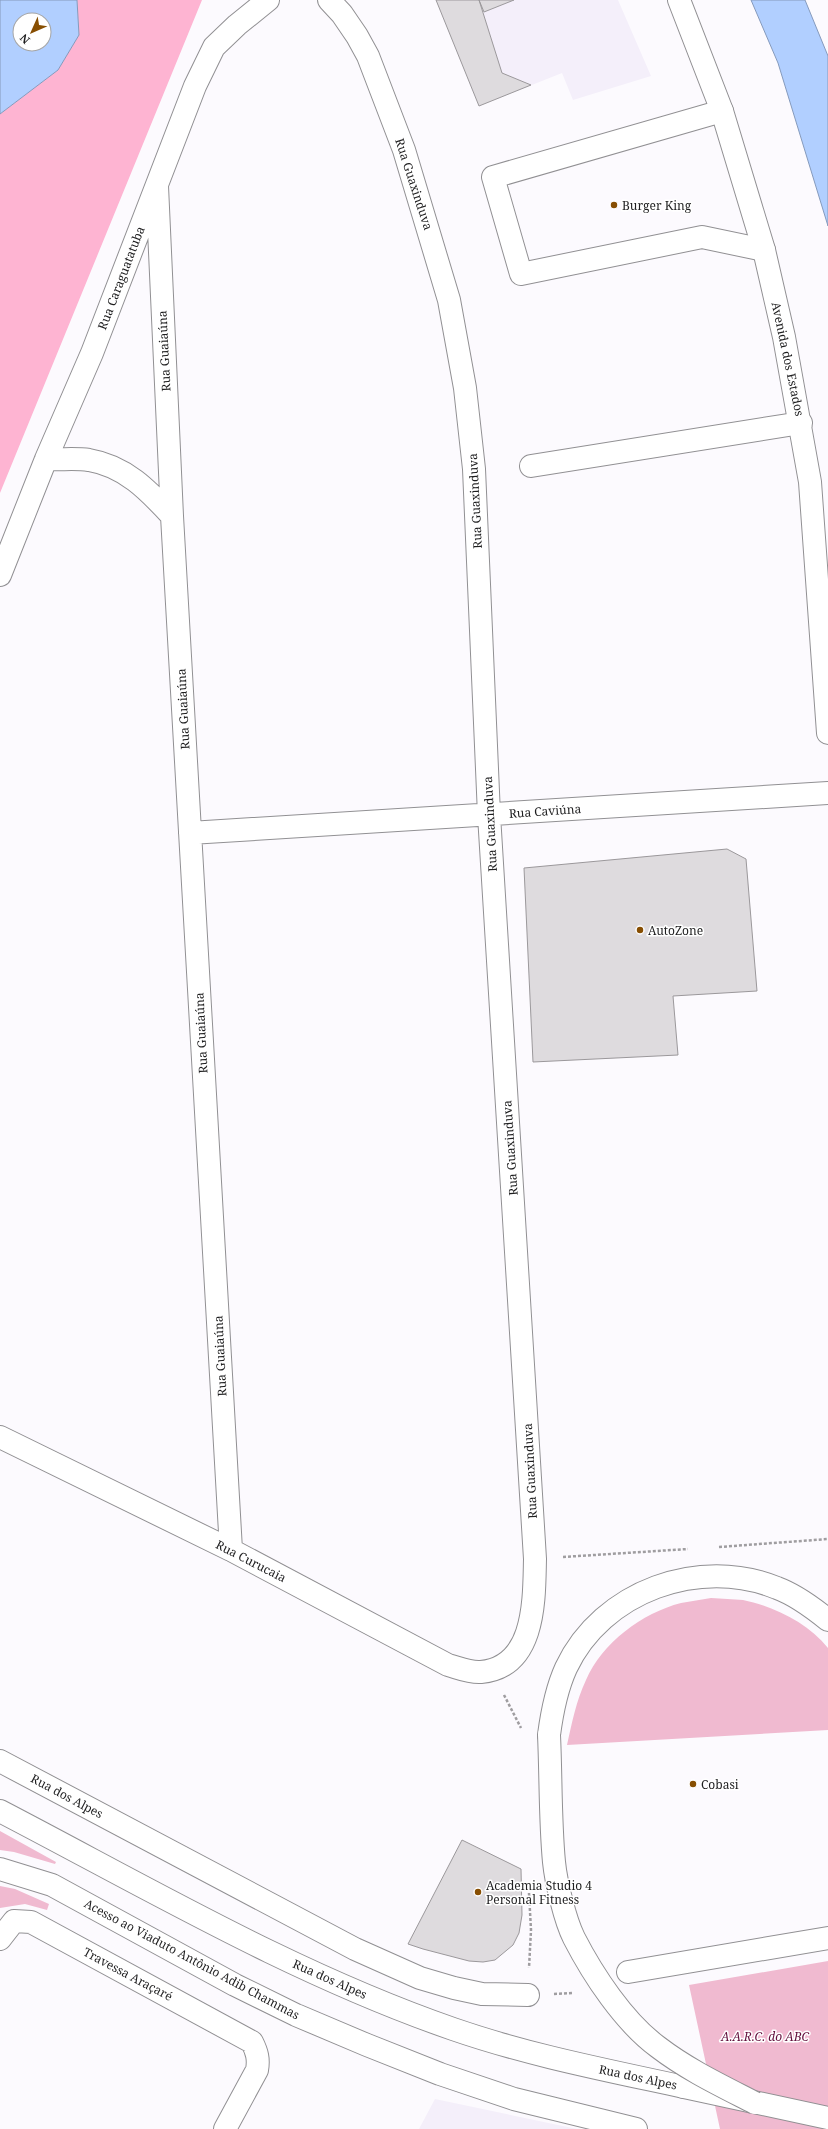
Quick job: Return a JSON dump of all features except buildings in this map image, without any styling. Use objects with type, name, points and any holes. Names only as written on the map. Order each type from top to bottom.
[{"type":"main road","name":"Rua Caraguatatuba","points":[[0,575],[46,459],[92,353],[195,86],[214,47],[268,0]]},
{"type":"main road","name":"Rua Guaxinduva","points":[[329,0],[353,30],[368,56],[404,150],[449,300],[465,388],[474,469],[489,815],[535,1559],[534,1605],[531,1624],[524,1640],[513,1657],[502,1666]]},
{"type":"main road","name":"Avenida dos Estados","points":[[679,0],[722,111],[764,250],[784,337],[801,423],[810,482],[828,733]]},
{"type":"main road","points":[[722,111],[493,177],[522,274],[702,237],[764,250]]},
{"type":"main road","name":"Rua Guaiaúna","points":[[157,186],[172,516],[231,1550]]},
{"type":"main road","points":[[531,466],[801,423]]},
{"type":"main road","points":[[46,459],[90,460],[125,472],[149,491],[172,516]]},
{"type":"main road","name":"Rua Caviúna","points":[[190,833],[828,793]]},
{"type":"main road","name":"Rua Curucaia","points":[[0,1437],[231,1550],[448,1664],[480,1672],[502,1666]]},
{"type":"main road","points":[[828,1620],[808,1604],[777,1588],[743,1578],[708,1575],[673,1581],[640,1593],[610,1612],[581,1643],[566,1667],[554,1700],[549,1735],[554,1863],[562,1900],[573,1937],[622,2013],[657,2047],[701,2075],[755,2103],[828,2118]]},
{"type":"main road","name":"Rua dos Alpes","points":[[0,1761],[355,1949],[420,1978],[482,1994],[528,1995]]},
{"type":"main road","name":"Rua dos Alpes","points":[[0,1811],[255,1944],[319,1975],[452,2029],[527,2053],[755,2103]]},
{"type":"main road","name":"Acesso ao Viaduto Antônio Adib Chammas","points":[[0,1869],[52,1885],[235,1985],[296,2015],[367,2045],[440,2074],[514,2099],[636,2129]]},
{"type":"main road","name":"Travessa Araçaré","points":[[0,1939],[14,1921],[31,1922],[252,2042],[259,2062],[258,2070],[225,2129]]},
{"type":"main road","points":[[628,1972],[828,1938]]},
{"type":"path","points":[[717,1547],[828,1539]]},
{"type":"path","points":[[535,1559],[693,1548]]},
{"type":"path","points":[[528,1995],[578,1993]]},
{"type":"shaded area","points":[[77,0],[202,0],[0,493],[0,114],[58,70],[79,35]]},
{"type":"shaded area","points":[[436,0],[618,0],[651,76],[573,100],[562,73],[479,106]]},
{"type":"shaded area","points":[[435,2099],[577,2129],[419,2129]]},
{"type":"green space","points":[[711,1598],[743,1600],[778,1611],[800,1623],[820,1639],[828,1648],[828,1730],[567,1745],[577,1704],[586,1680],[593,1666],[613,1642],[625,1631],[652,1614],[681,1603]]},
{"type":"green space","points":[[0,1831],[56,1862],[55,1864],[14,1852],[0,1850]]},
{"type":"green space","points":[[0,1886],[15,1889],[49,1904],[47,1910],[25,1904],[0,1908]]},
{"type":"green space","name":"A.A.R.C. do ABC","points":[[828,1961],[828,2129],[720,2129],[689,1985]]},
{"type":"water","points":[[0,0],[77,0],[79,35],[58,70],[0,114]]},
{"type":"water","points":[[751,0],[805,0],[828,56],[828,226],[778,63]]},
{"type":"place","name":"Burger King","points":[[614,205]]},
{"type":"place","name":"AutoZone","points":[[640,930]]},
{"type":"place","name":"Cobasi","points":[[693,1784]]},
{"type":"place","name":"Academia Studio 4 Personal Fitness","points":[[478,1892]]}]
